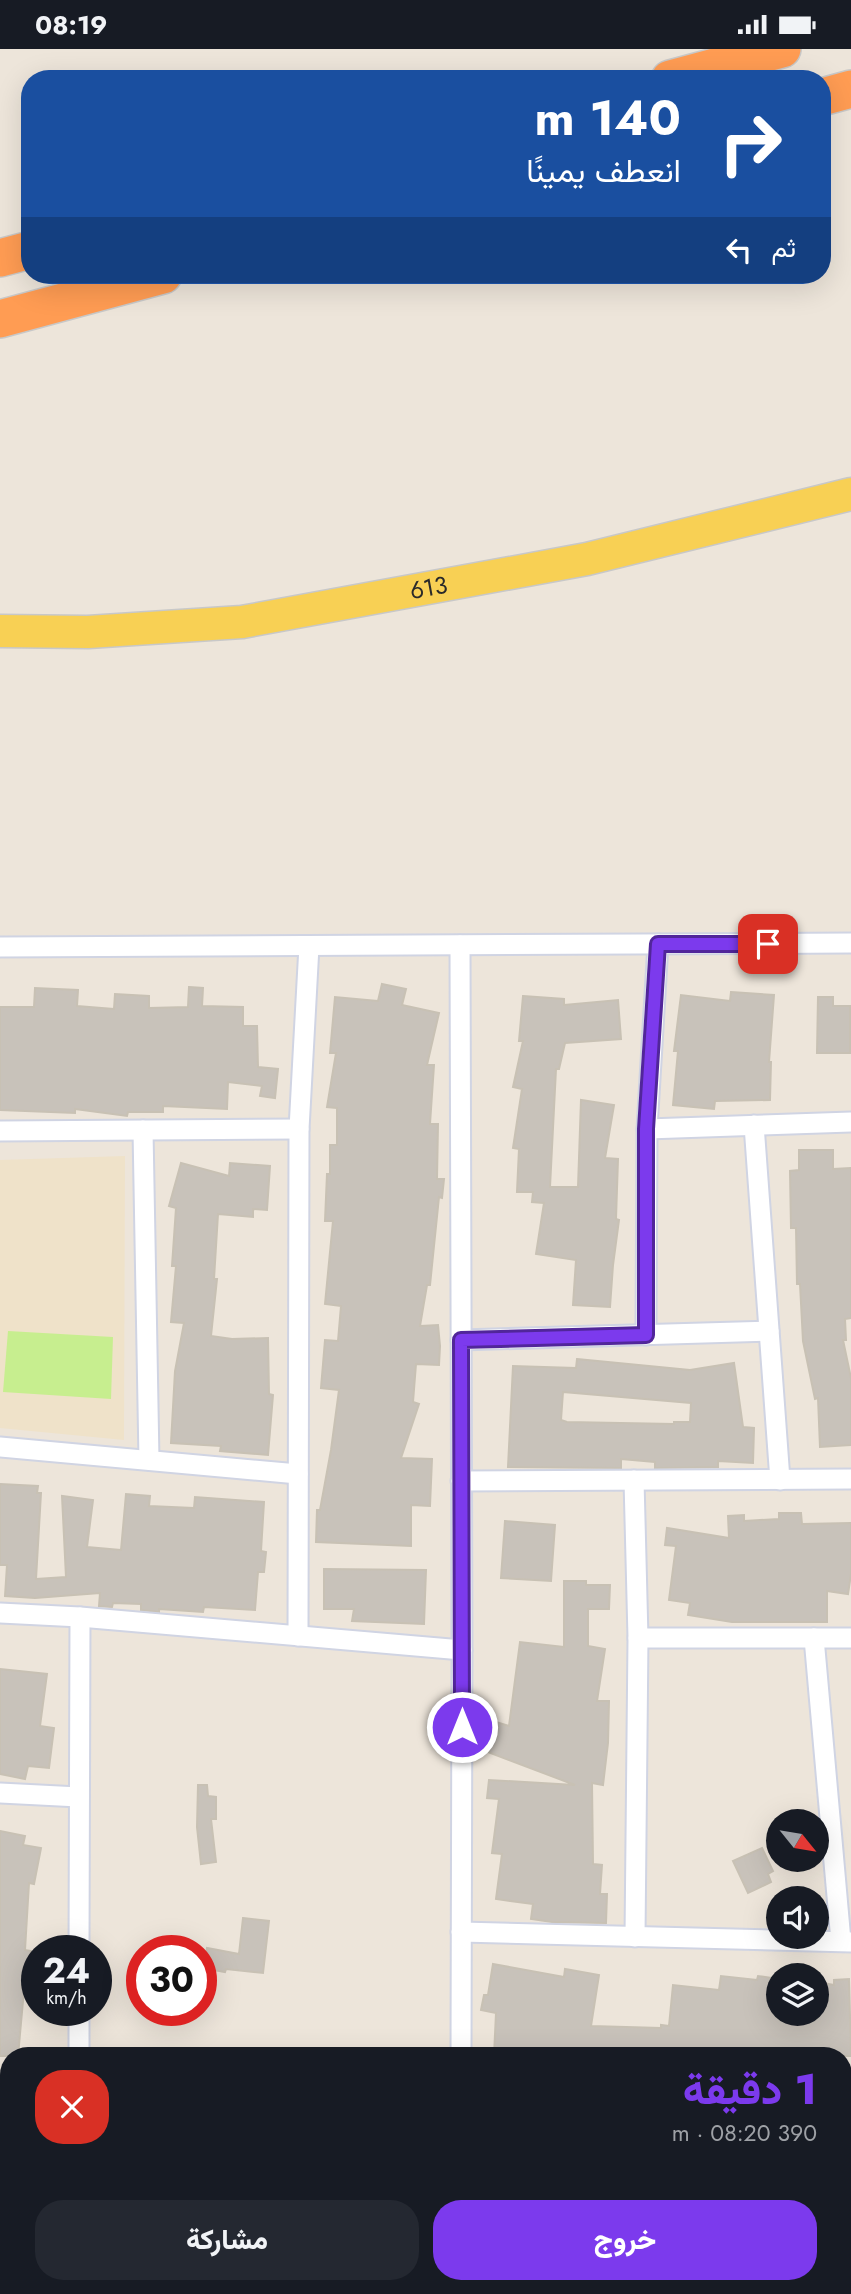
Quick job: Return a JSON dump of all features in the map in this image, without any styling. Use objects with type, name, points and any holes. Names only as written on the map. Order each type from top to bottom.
[{"type":"highway","points":[[704,70],[782,49]]},
{"type":"highway","points":[[0,258],[21,252]]},
{"type":"highway","points":[[0,319],[130,284]]},
{"type":"main road","name":"613","points":[[0,631],[88,632],[242,622],[587,559],[851,494]]},
{"type":"street","points":[[0,947],[851,943]]},
{"type":"street","points":[[646,1335],[646,1129],[658,944]]},
{"type":"street","points":[[460,945],[461,2047]]},
{"type":"street","points":[[298,1636],[299,1129],[309,946]]},
{"type":"street","points":[[646,1129],[851,1122]]},
{"type":"street","points":[[754,1125],[780,1480]]},
{"type":"street","points":[[0,1131],[299,1129]]},
{"type":"street","points":[[143,1130],[149,1460]]},
{"type":"street","points":[[461,1340],[769,1331]]},
{"type":"street","points":[[0,1447],[298,1473]]},
{"type":"street","points":[[461,1481],[851,1479]]},
{"type":"street","points":[[634,1480],[638,1638],[635,1937]]},
{"type":"street","points":[[0,1613],[80,1617],[462,1650]]},
{"type":"street","points":[[79,1935],[80,1617]]},
{"type":"street","points":[[638,1638],[851,1637]]},
{"type":"street","points":[[461,1933],[846,1942],[814,1638]]},
{"type":"street","points":[[0,1793],[79,1797]]},
{"type":"street","points":[[79,2026],[79,2047]]},
{"type":"shaded area","points":[[125,1156],[124,1440],[0,1428],[0,1160]]},
{"type":"green space","points":[[8,1331],[113,1337],[111,1399],[3,1392]]},
{"type":"building","points":[[382,984],[406,989],[402,1005],[439,1013],[427,1065],[434,1065],[430,1124],[438,1124],[437,1179],[444,1179],[442,1198],[439,1197],[430,1285],[427,1285],[420,1326],[438,1325],[440,1346],[439,1365],[416,1364],[413,1402],[419,1404],[401,1458],[432,1459],[430,1506],[411,1505],[411,1546],[316,1542],[317,1510],[320,1510],[331,1450],[339,1390],[321,1388],[325,1340],[338,1341],[341,1306],[325,1304],[333,1221],[325,1221],[327,1174],[330,1174],[330,1145],[337,1145],[337,1108],[327,1107],[336,1053],[330,1053],[335,997],[378,1001]]},
{"type":"building","points":[[189,987],[203,988],[202,1006],[243,1007],[243,1026],[257,1026],[258,1067],[278,1069],[275,1098],[260,1096],[262,1086],[228,1082],[227,1109],[163,1106],[163,1112],[128,1112],[127,1116],[75,1109],[75,1113],[0,1110],[0,1007],[34,1007],[35,988],[78,990],[77,1006],[114,1009],[115,994],[149,996],[149,1008],[188,1007]]},
{"type":"building","points":[[731,992],[774,995],[769,1062],[770,1100],[715,1101],[714,1109],[673,1105],[678,1051],[674,1051],[681,995],[730,1001]]},
{"type":"building","points":[[523,996],[564,999],[564,1005],[618,1000],[621,1039],[565,1043],[559,1069],[556,1069],[550,1187],[578,1187],[581,1100],[614,1105],[605,1158],[618,1159],[616,1219],[619,1220],[610,1307],[573,1305],[576,1260],[536,1254],[544,1203],[532,1202],[533,1192],[517,1192],[519,1149],[513,1148],[522,1089],[513,1087],[523,1041],[519,1041]]},
{"type":"building","points":[[818,997],[833,997],[833,1006],[850,1006],[850,1053],[817,1053]]},
{"type":"building","points":[[799,1150],[833,1150],[833,1169],[851,1168],[851,1318],[845,1319],[846,1340],[843,1340],[851,1378],[851,1445],[820,1447],[818,1398],[815,1399],[803,1341],[800,1284],[797,1284],[796,1228],[791,1228],[790,1171],[799,1170]]},
{"type":"building","points":[[181,1163],[229,1176],[230,1163],[270,1166],[267,1210],[253,1209],[253,1217],[218,1214],[214,1279],[217,1279],[211,1336],[232,1339],[268,1338],[269,1394],[273,1395],[268,1455],[220,1451],[221,1446],[171,1443],[175,1371],[184,1323],[171,1322],[176,1266],[172,1266],[176,1208],[169,1206]]},
{"type":"building","points":[[577,1359],[690,1370],[734,1363],[743,1427],[754,1428],[753,1463],[718,1461],[718,1467],[655,1468],[655,1462],[621,1459],[621,1468],[508,1467],[513,1366],[576,1368]],"holes":[[[563,1392],[691,1403],[690,1422],[674,1424],[561,1420]]]},
{"type":"building","points":[[0,1484],[38,1486],[37,1493],[41,1493],[36,1579],[66,1577],[62,1496],[93,1500],[87,1547],[121,1550],[126,1494],[150,1496],[149,1506],[194,1508],[195,1497],[264,1502],[261,1551],[266,1552],[264,1572],[258,1572],[255,1610],[204,1607],[203,1612],[159,1609],[159,1612],[141,1610],[141,1604],[113,1603],[112,1607],[99,1606],[100,1593],[35,1598],[5,1596],[7,1565],[0,1565]]},
{"type":"building","points":[[779,1513],[801,1513],[802,1524],[851,1523],[851,1574],[848,1594],[827,1591],[827,1622],[732,1622],[688,1615],[690,1603],[669,1600],[676,1546],[665,1545],[667,1528],[729,1538],[728,1516],[744,1515],[744,1521],[779,1519]]},
{"type":"building","points":[[505,1521],[555,1525],[551,1581],[501,1578]]},
{"type":"building","points":[[324,1569],[426,1570],[424,1624],[352,1621],[354,1609],[324,1609]]},
{"type":"building","points":[[564,1581],[610,1585],[609,1609],[588,1609],[588,1646],[605,1649],[597,1701],[609,1701],[603,1785],[592,1783],[593,1864],[602,1865],[600,1894],[607,1894],[606,1923],[531,1919],[533,1904],[496,1899],[502,1854],[492,1853],[499,1799],[487,1798],[489,1780],[575,1785],[485,1751],[496,1722],[509,1726],[520,1642],[564,1647]]},
{"type":"building","points":[[0,1669],[47,1674],[40,1726],[54,1728],[49,1768],[28,1766],[25,1779],[0,1774]]},
{"type":"building","points":[[198,1785],[207,1785],[208,1796],[216,1797],[216,1819],[211,1819],[216,1862],[201,1864],[197,1827]]},
{"type":"building","points":[[0,1831],[25,1836],[23,1845],[41,1848],[34,1884],[29,1883],[26,1935],[21,1935],[19,2047],[0,2047]]},
{"type":"building","points":[[762,1848],[766,1856],[766,1873],[770,1873],[771,1882],[748,1893],[733,1861]]},
{"type":"building","points":[[243,1918],[269,1921],[263,1973],[217,1971],[217,1950],[239,1954]]},
{"type":"building","points":[[493,1964],[564,1977],[565,1969],[599,1975],[591,2026],[661,2028],[661,2025],[669,2026],[673,1985],[719,1990],[721,1976],[757,1980],[758,1976],[766,1977],[766,2026],[829,2026],[829,1984],[834,1985],[834,1980],[849,1979],[851,2047],[494,2047],[496,2013],[481,2010],[484,1995],[488,1995]]},
{"type":"route","points":[[462,1727],[461,1340],[646,1335],[646,1129],[658,944],[768,944]]}]
